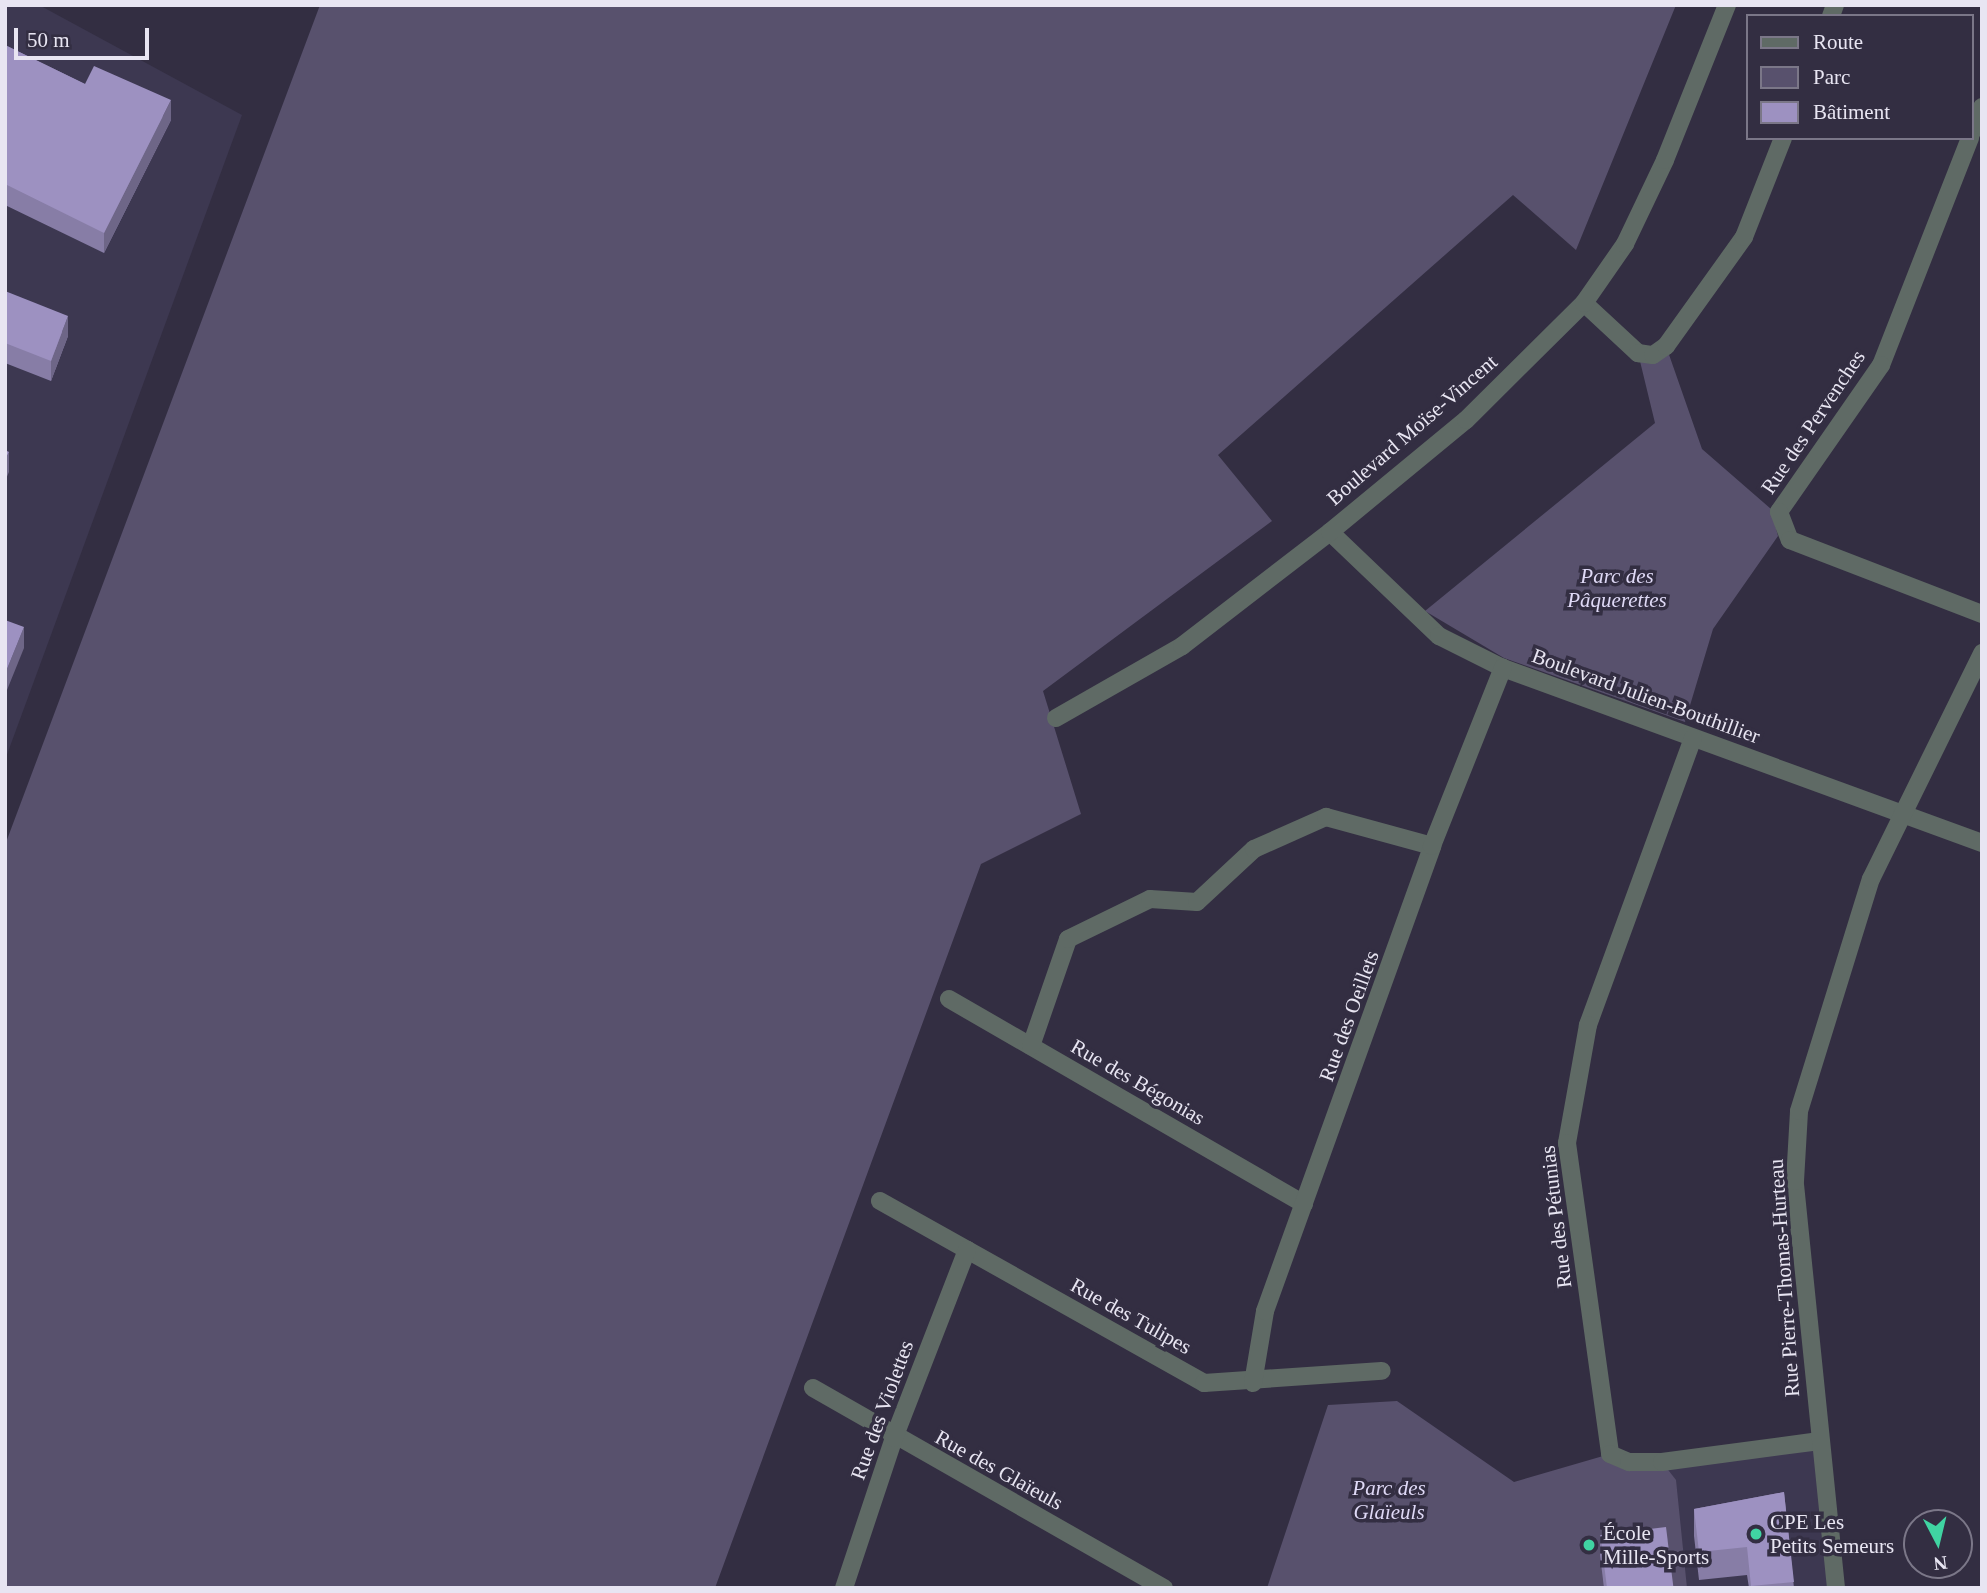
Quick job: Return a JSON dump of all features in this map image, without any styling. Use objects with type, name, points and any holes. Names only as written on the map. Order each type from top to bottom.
[{"type":"street","name":"Boulevard Moïse-Vincent","points":[[1056,718],[1182,646],[1330,532],[1466,420],[1584,303],[1648,196],[1727,5]]},
{"type":"street","name":"Rue des Pervenches","points":[[1973,129],[1982,107]]},
{"type":"street","points":[[1584,303],[1638,354],[1653,355],[1666,346],[1744,237],[1782,140]]},
{"type":"street","name":"Rue des Pervenches","points":[[1968,140],[1881,366],[1779,512],[1790,540],[1982,614]]},
{"type":"street","name":"Boulevard Julien-Bouthillier","points":[[1330,532],[1439,636],[1503,668],[1982,843]]},
{"type":"street","points":[[1901,814],[1982,653]]},
{"type":"street","name":"Rue des Oeillets","points":[[1253,1383],[1265,1311],[1432,846],[1503,668]]},
{"type":"street","name":"Rue des Pétunias","points":[[1693,738],[1588,1025],[1567,1143],[1610,1454],[1629,1462],[1662,1462],[1820,1441]]},
{"type":"street","name":"Rue Pierre-Thomas-Hurteau","points":[[1836,1588],[1795,1181],[1800,1111],[1871,879],[1901,814]]},
{"type":"street","points":[[1031,1046],[1068,939],[1150,899],[1197,902],[1254,849],[1326,817],[1432,846]]},
{"type":"street","name":"Rue des Bégonias","points":[[949,999],[1304,1204]]},
{"type":"street","name":"Rue des Tulipes","points":[[880,1201],[1204,1383],[1253,1383],[1382,1371]]},
{"type":"street","name":"Rue des Violettes","points":[[844,1588],[894,1438],[967,1250]]},
{"type":"street","name":"Rue des Glaïeuls","points":[[813,1388],[894,1438],[1164,1588]]},
{"type":"shaded area","points":[[5,5],[39,5],[242,115],[5,760]]},
{"type":"shaded area","name":"CPE Les Petits Semeurs","points":[[1820,1441],[1836,1588],[1500,1588],[1675,1480],[1662,1462]]},
{"type":"green space","points":[[320,5],[1676,5],[1576,250],[1513,195],[1218,455],[1272,521],[1043,691],[1081,814],[981,864],[715,1588],[5,1588],[5,845]]},
{"type":"green space","name":"Parc des Pâquerettes","points":[[1666,346],[1702,449],[1771,509],[1778,536],[1713,629],[1685,722],[1504,658],[1425,611],[1655,423],[1638,353]]},
{"type":"green space","name":"Parc des Glaïeuls","points":[[1397,1401],[1514,1482],[1610,1454],[1662,1462],[1676,1480],[1687,1588],[1267,1588],[1328,1405]]},
{"type":"building","points":[[5,45],[85,84],[94,66],[171,100],[104,233],[5,184]]},
{"type":"building","points":[[5,291],[68,316],[51,361],[5,343]]},
{"type":"building","points":[[5,620],[24,627],[5,674]]},
{"type":"building","points":[[1784,1492],[1794,1582],[1751,1586],[1747,1547],[1699,1552],[1694,1509]]},
{"type":"building","points":[[1666,1527],[1673,1588],[1607,1588],[1600,1535]]},
{"type":"place","name":"CPE Les Petits Semeurs","points":[[1756,1534]]},
{"type":"place","name":"École Mille-Sports","points":[[1589,1545]]}]
